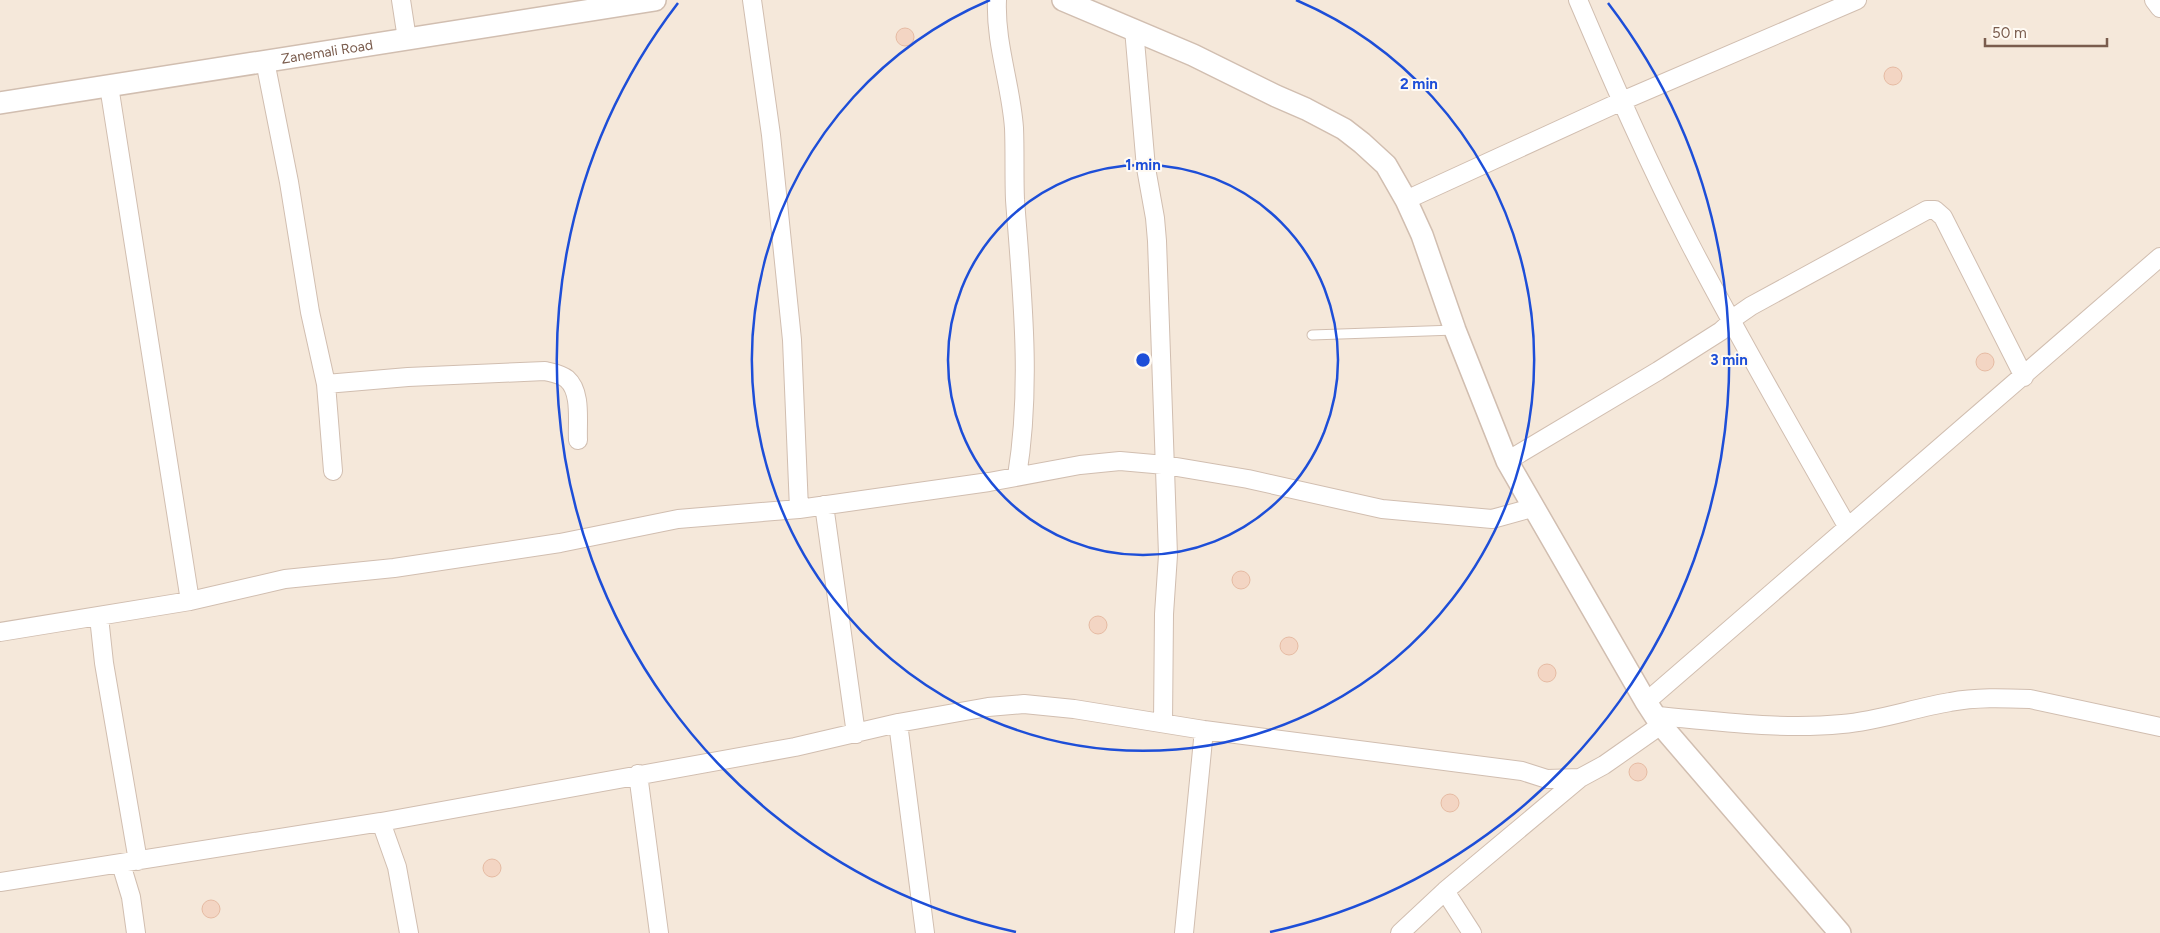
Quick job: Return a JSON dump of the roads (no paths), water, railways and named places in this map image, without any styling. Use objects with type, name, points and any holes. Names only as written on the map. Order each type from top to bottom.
[{"type":"street","points":[[401,0],[407,39]]},
{"type":"street","name":"Zanemali Road","points":[[0,103],[655,0]]},
{"type":"street","points":[[752,0],[771,135],[792,340],[799,509]]},
{"type":"street","points":[[997,0],[1002,52],[1009,86],[1014,128],[1013,173],[1022,301],[1025,394],[1022,447],[1017,476]]},
{"type":"street","points":[[1063,0],[1193,55],[1344,129],[1386,165],[1406,200],[1422,236],[1455,330],[1507,461],[1532,508],[1654,715],[1769,853],[1840,933]]},
{"type":"street","points":[[1578,0],[1622,101],[1690,243],[1731,321],[1847,526]]},
{"type":"street","points":[[1406,200],[1622,101],[1857,0]]},
{"type":"street","points":[[2154,0],[2160,8]]},
{"type":"street","points":[[1134,29],[1146,168],[1157,241],[1168,555],[1164,614],[1162,723]]},
{"type":"street","points":[[265,61],[289,182],[310,312],[326,384],[332,471]]},
{"type":"street","points":[[109,86],[190,601]]},
{"type":"street","points":[[1507,461],[1658,371],[1721,331],[1731,321],[1752,306],[1918,213],[1927,210],[1935,210],[1943,217],[2024,377]]},
{"type":"street","points":[[1400,933],[1445,891],[1580,778],[1604,765],[1847,526],[2024,377],[2160,257]]},
{"type":"street","points":[[326,384],[408,377],[545,371],[562,376],[568,380],[574,390],[577,404],[578,440]]},
{"type":"street","points":[[0,632],[190,601],[285,580],[394,568],[541,546],[678,519],[799,509],[1080,465],[1120,461],[1165,465],[1248,479],[1382,510],[1492,519],[1532,508]]},
{"type":"street","points":[[824,504],[856,734]]},
{"type":"street","points":[[99,617],[130,862],[131,897],[136,933]]},
{"type":"street","points":[[1654,715],[1756,726],[1813,726],[1875,720],[1918,708],[1974,698],[2030,699],[2160,728]]},
{"type":"street","points":[[0,882],[381,822],[856,734],[898,723],[988,707],[1024,704],[1074,709],[1204,730],[1522,771],[1547,779],[1580,778]]},
{"type":"street","points":[[898,723],[925,933]]},
{"type":"street","points":[[1184,933],[1204,730]]},
{"type":"street","points":[[638,774],[659,933]]},
{"type":"street","points":[[381,822],[397,867],[409,933]]},
{"type":"street","points":[[1445,891],[1472,933]]},
{"type":"lane","points":[[1312,335],[1455,330]]}]
